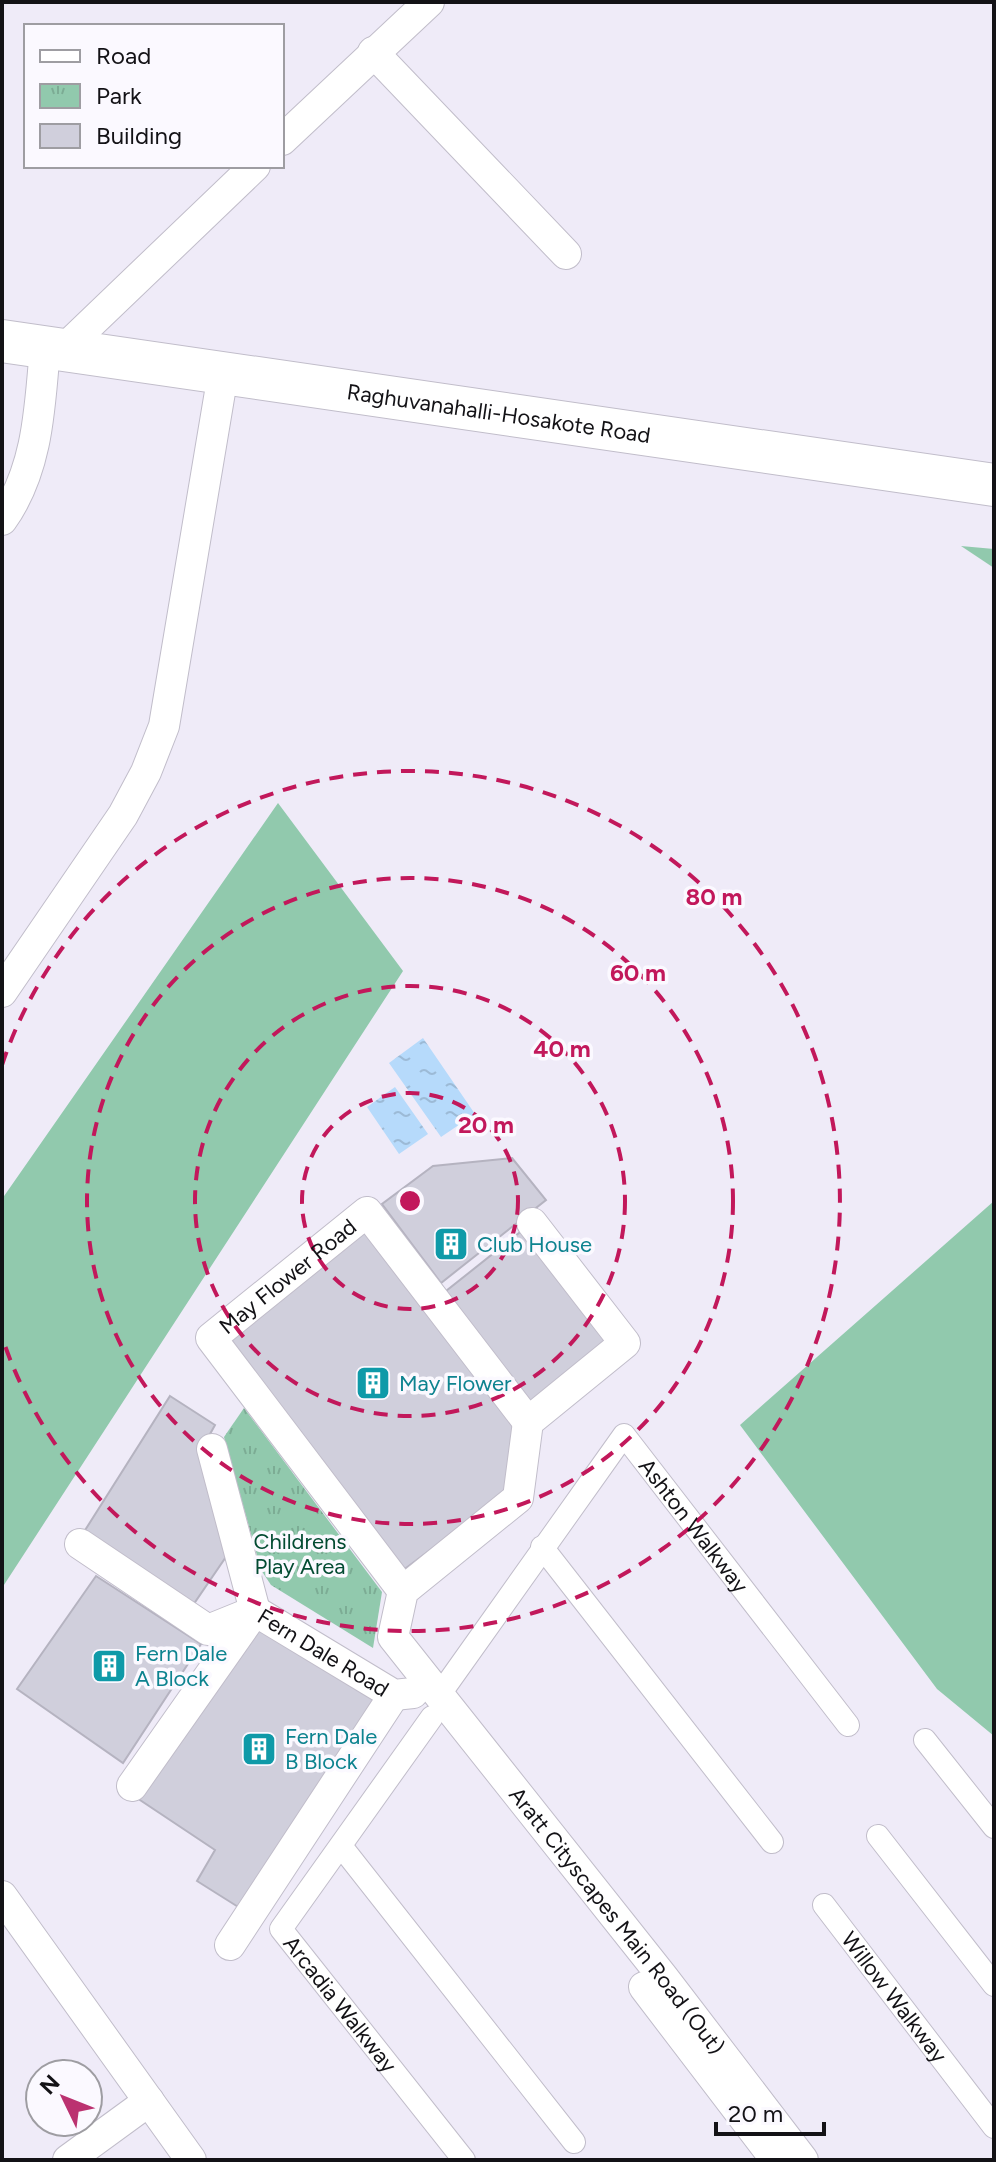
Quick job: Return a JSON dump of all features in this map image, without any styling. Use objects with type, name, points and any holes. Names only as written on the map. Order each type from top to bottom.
[{"type":"main road","name":"Raghuvanahalli-Hosakote Road","points":[[2,341],[994,485]]},
{"type":"street","points":[[284,138],[429,2]]},
{"type":"street","points":[[373,52],[566,254]]},
{"type":"street","points":[[2,520],[18,498],[38,430],[54,349],[253,168]]},
{"type":"street","points":[[2,992],[123,815],[146,772],[164,726],[223,374]]},
{"type":"street","name":"May Flower Road","points":[[403,1591],[211,1338],[367,1212],[528,1422]]},
{"type":"street","points":[[532,1223],[625,1343],[528,1422],[518,1498],[403,1591],[393,1637],[422,1696],[776,2160]]},
{"type":"street","name":"Ashton Walkway","points":[[422,1696],[542,1547],[624,1435],[848,1725]]},
{"type":"street","points":[[80,1544],[208,1630],[255,1611],[212,1449]]},
{"type":"street","points":[[542,1547],[772,1842]]},
{"type":"street","name":"Fern Dale Road","points":[[132,1786],[255,1611],[422,1696]]},
{"type":"street","points":[[230,1945],[422,1696]]},
{"type":"street","name":"Arcadia Walkway","points":[[422,1696],[341,1846],[281,1929],[464,2160]]},
{"type":"street","name":"Aratt Cityscapes Main Road (Out)","points":[[422,1696],[803,2160]]},
{"type":"street","points":[[925,1740],[994,1827]]},
{"type":"street","points":[[878,1836],[994,1985]]},
{"type":"street","points":[[341,1846],[574,2142]]},
{"type":"street","points":[[2,1896],[191,2160]]},
{"type":"street","name":"Willow Walkway","points":[[824,1905],[994,2127]]},
{"type":"street","points":[[68,2160],[149,2101]]},
{"type":"green space","points":[[961,546],[994,549],[994,568]]},
{"type":"green space","points":[[278,803],[403,971],[2,1588],[2,1199]]},
{"type":"green space","points":[[994,1201],[994,1736],[937,1689],[740,1425]]},
{"type":"green space","name":"Childrens Play Area","points":[[244,1408],[382,1592],[373,1648],[271,1585],[261,1570],[224,1437]]},
{"type":"water","points":[[423,1038],[475,1114],[441,1137],[389,1063]]},
{"type":"water","points":[[395,1087],[428,1134],[399,1154],[367,1107]]},
{"type":"building","name":"Club House","points":[[512,1158],[546,1200],[441,1283],[382,1204],[433,1166]]},
{"type":"building","name":"May Flower","points":[[364,1226],[518,1426],[507,1493],[402,1571],[229,1340]]},
{"type":"building","name":"May Flower","points":[[524,1229],[610,1340],[527,1407],[441,1295]]},
{"type":"building","name":"Fern Dale A Block","points":[[170,1396],[215,1425],[204,1445],[232,1548],[191,1608],[82,1535]]},
{"type":"building","name":"Fern Dale A Block","points":[[96,1576],[201,1644],[123,1763],[17,1689]]},
{"type":"building","name":"Fern Dale B Block","points":[[257,1624],[381,1701],[243,1910],[197,1881],[215,1850],[137,1798]]},
{"type":"place","name":"Club House","points":[[451,1244]]},
{"type":"place","name":"May Flower","points":[[373,1383]]},
{"type":"place","name":"Fern Dale A Block","points":[[109,1666]]},
{"type":"place","name":"Fern Dale B Block","points":[[259,1749]]}]
